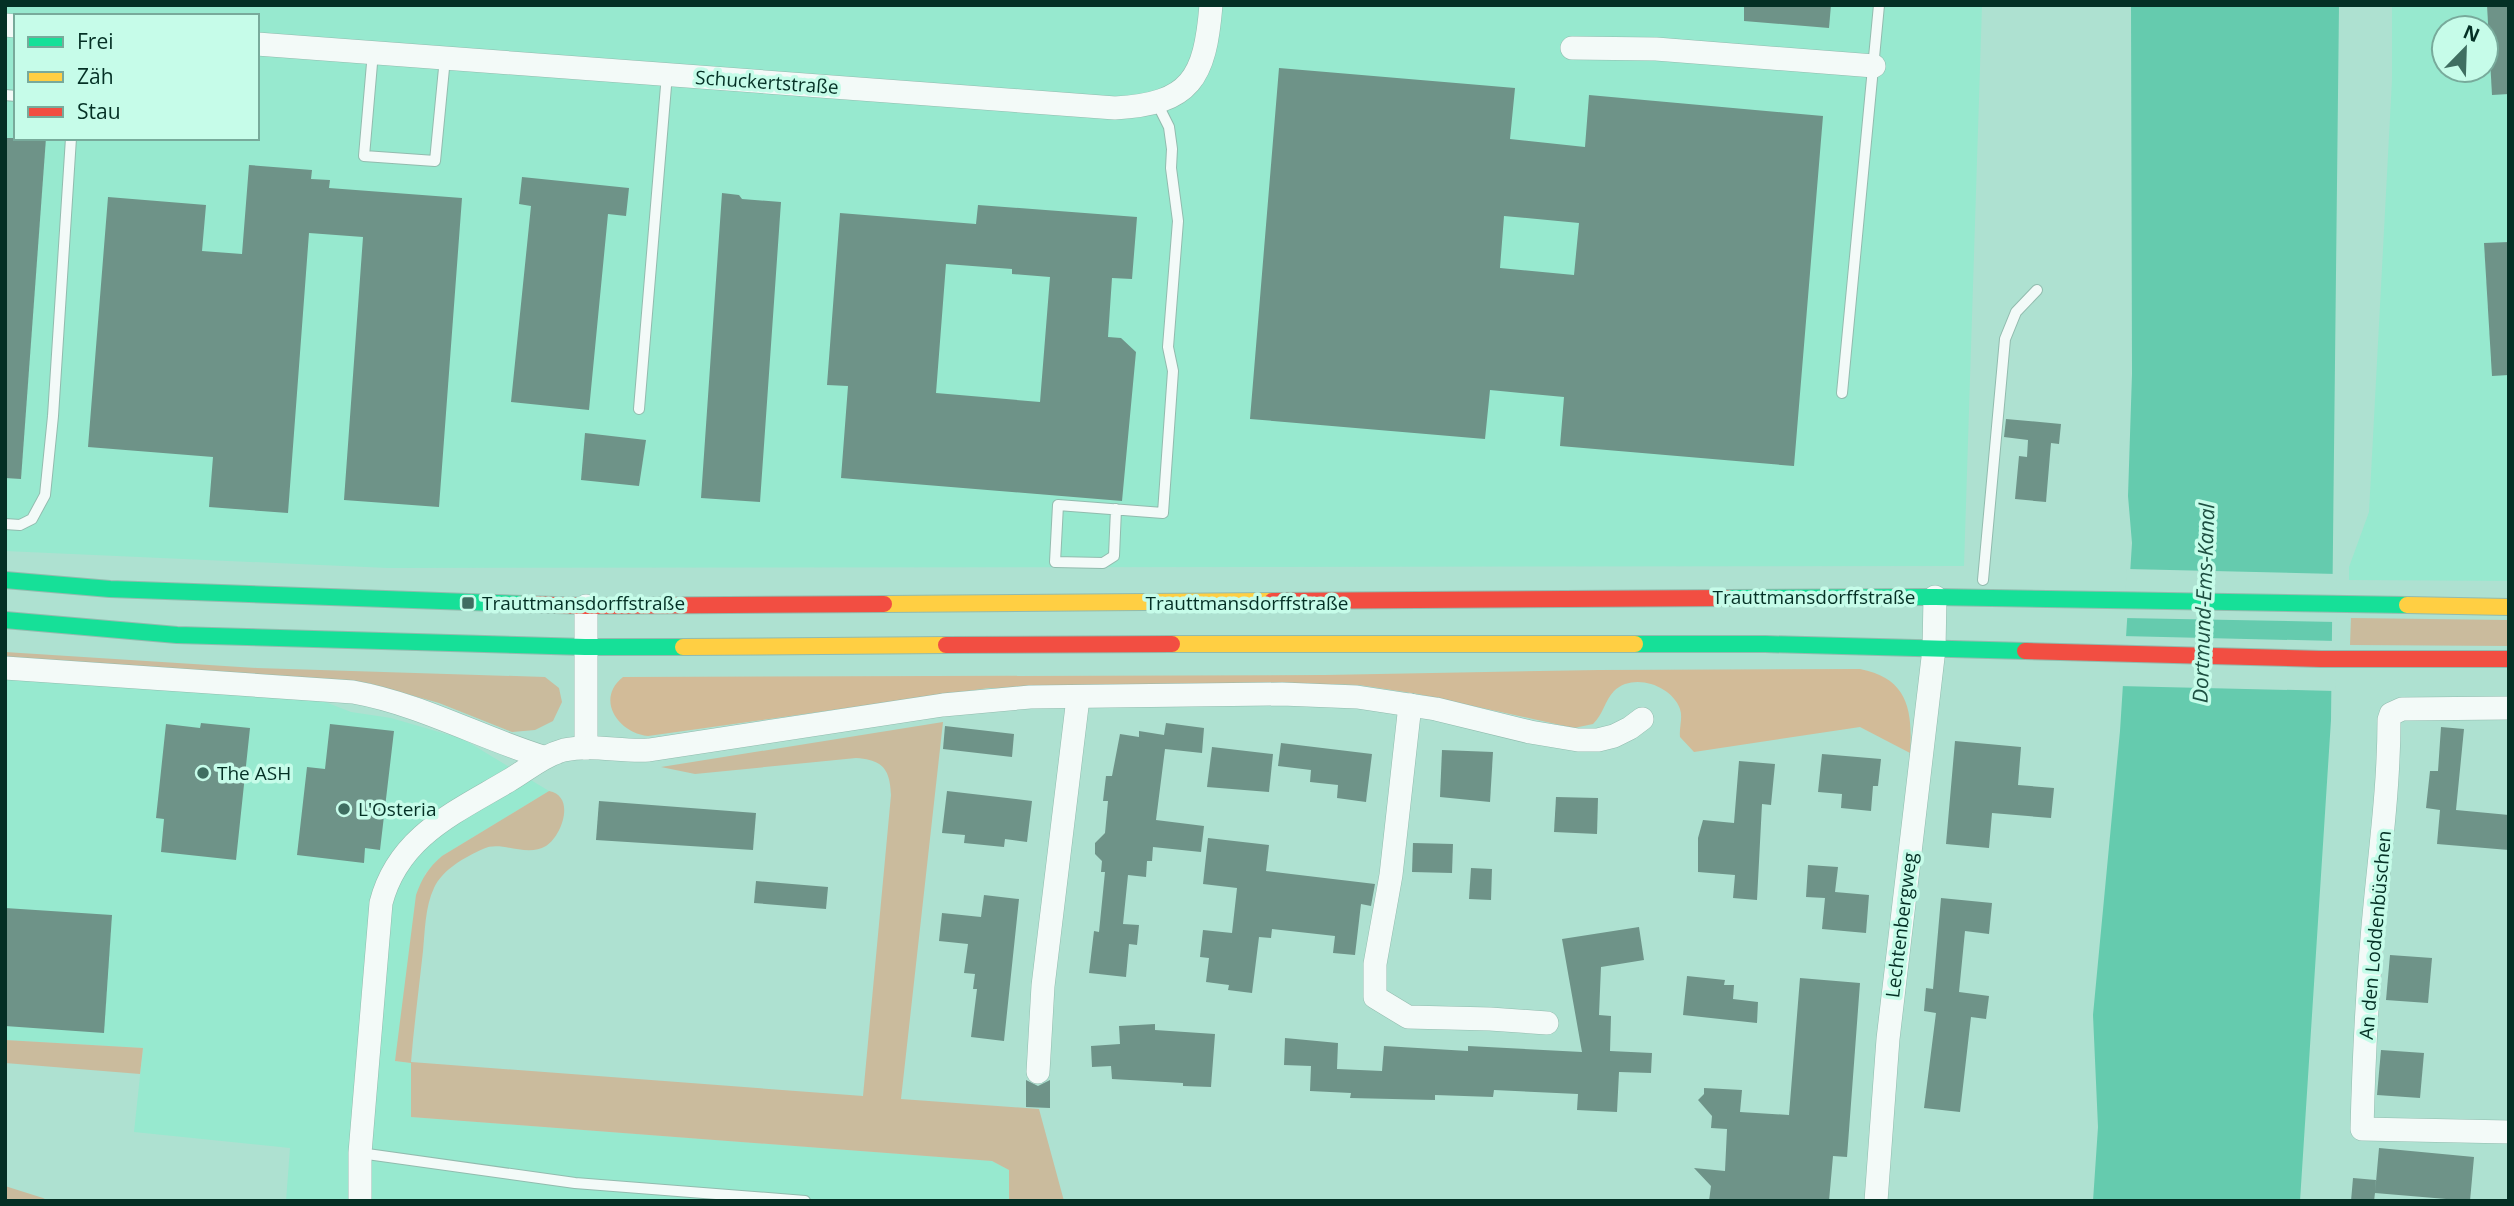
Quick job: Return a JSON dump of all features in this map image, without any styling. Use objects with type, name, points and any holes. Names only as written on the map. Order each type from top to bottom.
[{"type":"main road","name":"Trauttmansdorffstraße","points":[[5,580],[110,589],[345,600],[586,606],[1935,597]]},
{"type":"main road","points":[[1935,597],[2509,607]]},
{"type":"main road","points":[[5,620],[177,635],[585,647],[1765,644],[2360,660],[2509,659]]},
{"type":"street","name":"Schuckertstraße","points":[[259,44],[1115,108],[1157,103],[1175,95],[1190,82],[1200,66],[1205,49],[1211,5]]},
{"type":"street","points":[[1572,48],[1656,49],[1874,66]]},
{"type":"street","name":"Trauttmansdorffstraße","points":[[1934,649],[1935,597]]},
{"type":"street","points":[[586,606],[586,748]]},
{"type":"street","name":"Lechtenbergweg","points":[[1876,1201],[1888,1039],[1934,649]]},
{"type":"street","points":[[5,668],[353,692],[433,714],[543,757]]},
{"type":"street","points":[[360,1201],[360,1153],[381,903],[392,872],[410,847],[431,829],[543,757],[586,748],[649,750],[943,705],[1030,697],[1331,695],[1410,705],[1578,740],[1598,740],[1614,736],[1630,729],[1642,719]]},
{"type":"street","points":[[1038,1072],[1043,986],[1077,698]]},
{"type":"street","points":[[1410,705],[1391,875],[1376,964],[1375,997],[1408,1017],[1547,1023]]},
{"type":"street","name":"An den Loddenbüschen","points":[[2509,708],[2402,709],[2391,715],[2389,720],[2386,810],[2365,1029],[2362,1129],[2509,1132]]},
{"type":"lane","points":[[1842,393],[1879,5]]},
{"type":"lane","points":[[373,52],[364,156],[435,161],[445,58]]},
{"type":"lane","points":[[639,409],[667,74]]},
{"type":"lane","points":[[1116,509],[1114,556],[1103,563],[1055,562],[1058,505],[1116,509],[1163,513],[1173,371],[1168,347],[1178,221],[1169,127],[1157,103]]},
{"type":"lane","points":[[5,524],[20,525],[32,519],[45,495],[53,416],[71,140]]},
{"type":"lane","points":[[1983,580],[2005,339],[2016,312],[2037,290]]},
{"type":"lane","points":[[360,1153],[575,1183],[805,1201]]},
{"type":"shaded area","points":[[5,5],[1982,5],[1964,566],[388,568],[5,551]]},
{"type":"shaded area","points":[[2392,5],[2509,5],[2509,581],[2349,580],[2349,567],[2369,512],[2392,80]]},
{"type":"shaded area","points":[[2351,618],[2509,620],[2509,646],[2350,645]]},
{"type":"shaded area","points":[[5,652],[257,668],[545,677],[559,688],[562,702],[553,721],[535,730],[512,732],[439,703],[368,683],[5,657]]},
{"type":"shaded area","points":[[1860,669],[1876,673],[1898,688],[1908,710],[1910,753],[1860,727],[1694,752],[1680,737],[1681,712],[1676,701],[1661,688],[1642,682],[1622,685],[1611,695],[1593,724],[1574,728],[1418,694],[1359,685],[1325,684],[989,688],[648,736],[628,729],[614,714],[611,705],[611,695],[623,677],[1325,675]]},
{"type":"shaded area","points":[[5,678],[320,700],[351,712],[391,718],[463,739],[549,791],[442,856],[425,874],[395,1061],[411,1063],[411,1117],[992,1161],[1009,1170],[1009,1201],[286,1201],[290,1148],[134,1132],[143,1048],[5,1040]]},
{"type":"shaded area","points":[[943,722],[901,1099],[1039,1109],[1064,1201],[1009,1201],[1009,1170],[992,1161],[411,1117],[411,1063],[395,1061],[418,889],[423,878],[442,856],[549,791],[557,794],[564,808],[561,826],[552,841],[546,846],[530,850],[498,846],[483,849],[448,870],[434,888],[426,919],[411,1062],[863,1096],[891,795],[889,778],[883,767],[872,761],[856,758],[695,774],[661,767]]},
{"type":"shaded area","points":[[5,1040],[143,1048],[140,1074],[5,1063]]},
{"type":"shaded area","points":[[5,1186],[43,1198],[48,1201],[5,1201]]},
{"type":"water","name":"Dortmund-Ems-Kanal","points":[[2131,5],[2339,5],[2331,720],[2300,1201],[2093,1201],[2098,1127],[2093,1015],[2120,731],[2132,543],[2128,496],[2132,374]]},
{"type":"pier","points":[[2127,569],[2337,574],[2336,622],[2124,618]]},
{"type":"pier","points":[[2122,636],[2336,641],[2335,691],[2119,686]]},
{"type":"building","points":[[1744,5],[1831,5],[1829,28],[1744,21]]},
{"type":"building","points":[[2487,5],[2509,5],[2509,94],[2492,95],[2491,84],[2500,84],[2500,14],[2488,14]]},
{"type":"building","points":[[1279,68],[1515,88],[1510,139],[1585,147],[1589,95],[1823,116],[1794,466],[1560,446],[1564,397],[1490,390],[1485,439],[1250,419]],"holes":[[[1504,216],[1579,223],[1574,275],[1500,268]]]},
{"type":"building","points":[[5,138],[46,140],[21,479],[5,478]]},
{"type":"building","points":[[249,165],[312,170],[311,179],[330,180],[329,188],[462,198],[439,507],[344,500],[363,237],[309,233],[288,513],[209,507],[213,457],[88,447],[108,197],[206,205],[202,251],[242,254]]},
{"type":"building","points":[[522,177],[629,188],[626,216],[608,214],[589,410],[511,402],[531,206],[519,204]]},
{"type":"building","points":[[722,193],[739,195],[742,199],[781,202],[760,502],[701,498]]},
{"type":"building","points":[[978,205],[1137,217],[1132,279],[1112,278],[1108,337],[1121,338],[1136,352],[1122,501],[841,478],[848,386],[827,385],[840,213],[976,224]],"holes":[[[946,264],[1012,269],[1012,274],[1050,277],[1040,402],[936,393]]]},
{"type":"building","points":[[2509,242],[2509,375],[2492,376],[2484,243]]},
{"type":"building","points":[[2006,419],[2061,424],[2059,444],[2051,443],[2046,502],[2015,499],[2019,456],[2027,457],[2028,440],[2004,437]]},
{"type":"building","points":[[585,433],[646,440],[639,486],[581,480]]},
{"type":"building","name":"The ASH","points":[[201,723],[250,728],[236,860],[161,852],[164,819],[156,818],[166,724],[200,728]]},
{"type":"building","points":[[1166,723],[1204,728],[1202,753],[1165,749],[1156,820],[1204,826],[1201,852],[1153,847],[1152,861],[1147,861],[1146,877],[1128,875],[1123,924],[1139,925],[1137,945],[1129,944],[1126,977],[1089,973],[1094,931],[1099,932],[1105,872],[1101,872],[1102,861],[1095,854],[1095,843],[1105,833],[1108,801],[1103,801],[1106,776],[1112,776],[1120,734],[1139,737],[1139,731],[1164,735]]},
{"type":"building","name":"L'Osteria","points":[[330,724],[394,731],[380,850],[365,848],[364,863],[297,855],[307,767],[325,769]]},
{"type":"building","points":[[945,726],[1014,734],[1012,757],[943,749]]},
{"type":"building","points":[[2441,727],[2464,729],[2456,810],[2509,815],[2509,850],[2437,844],[2440,810],[2426,808],[2430,771],[2438,771]]},
{"type":"building","points":[[1955,741],[2021,747],[2018,785],[2054,788],[2051,818],[1992,813],[1989,848],[1946,844]]},
{"type":"building","points":[[1281,743],[1372,754],[1366,802],[1337,798],[1338,785],[1310,782],[1311,770],[1278,766]]},
{"type":"building","points":[[1212,747],[1273,754],[1269,792],[1207,787]]},
{"type":"building","points":[[1442,750],[1493,752],[1490,802],[1440,797]]},
{"type":"building","points":[[1822,754],[1881,759],[1878,786],[1873,786],[1871,811],[1841,808],[1842,794],[1818,792]]},
{"type":"building","points":[[1739,761],[1775,764],[1771,805],[1762,804],[1757,900],[1733,898],[1735,875],[1698,872],[1698,838],[1703,820],[1734,823]]},
{"type":"building","points":[[947,791],[1032,801],[1027,842],[1005,839],[1004,847],[964,843],[965,835],[942,833]]},
{"type":"building","points":[[1556,797],[1598,798],[1597,834],[1554,832]]},
{"type":"building","points":[[599,801],[756,813],[753,850],[596,840]]},
{"type":"building","points":[[1208,838],[1269,845],[1266,871],[1375,884],[1371,906],[1361,904],[1355,955],[1333,953],[1335,936],[1272,929],[1271,938],[1259,937],[1252,993],[1228,990],[1229,985],[1206,982],[1209,958],[1200,957],[1203,930],[1232,933],[1237,888],[1203,884]]},
{"type":"building","points":[[1413,843],[1453,844],[1452,873],[1412,872]]},
{"type":"building","points":[[1808,865],[1838,867],[1835,892],[1869,895],[1866,933],[1822,929],[1825,898],[1806,897]]},
{"type":"building","points":[[1471,868],[1492,869],[1491,900],[1469,899]]},
{"type":"building","points":[[756,881],[828,887],[826,909],[754,903]]},
{"type":"building","points":[[984,895],[1019,899],[1004,1041],[971,1037],[977,989],[973,989],[975,974],[964,973],[968,944],[939,941],[942,913],[981,917]]},
{"type":"building","points":[[1941,898],[1992,903],[1989,934],[1965,931],[1959,992],[1989,996],[1986,1019],[1971,1017],[1960,1112],[1924,1108],[1936,1013],[1924,1011],[1926,988],[1933,989]]},
{"type":"building","points":[[5,908],[112,915],[104,1033],[5,1026]]},
{"type":"building","points":[[1639,927],[1644,960],[1601,967],[1599,1015],[1611,1016],[1610,1051],[1652,1053],[1651,1073],[1619,1072],[1617,1112],[1577,1110],[1578,1094],[1494,1090],[1493,1097],[1435,1095],[1435,1100],[1350,1098],[1351,1093],[1310,1091],[1311,1066],[1284,1065],[1285,1038],[1338,1043],[1337,1069],[1382,1071],[1384,1046],[1468,1051],[1468,1046],[1582,1052],[1562,939]]},
{"type":"building","points":[[2390,955],[2432,958],[2428,1003],[2386,1000]]},
{"type":"building","points":[[1687,976],[1725,980],[1724,985],[1734,985],[1733,999],[1758,1002],[1757,1023],[1683,1015]]},
{"type":"building","points":[[1800,978],[1860,983],[1847,1157],[1833,1156],[1829,1201],[1709,1201],[1711,1186],[1694,1168],[1725,1171],[1727,1129],[1711,1128],[1712,1116],[1698,1100],[1704,1094],[1704,1088],[1742,1090],[1740,1112],[1789,1115]]},
{"type":"building","points":[[1155,1024],[1155,1030],[1215,1034],[1211,1087],[1112,1079],[1111,1066],[1092,1067],[1091,1046],[1120,1044],[1119,1026]]},
{"type":"building","points":[[2381,1050],[2424,1053],[2420,1098],[2377,1095]]},
{"type":"building","points":[[1026,1080],[1038,1086],[1050,1080],[1050,1108],[1026,1107]]},
{"type":"building","points":[[2379,1148],[2474,1157],[2470,1201],[2375,1193]]},
{"type":"building","points":[[2353,1178],[2376,1180],[2374,1201],[2351,1201]]},
{"type":"traffic: fast","points":[[5,580],[110,589],[524,604]]},
{"type":"traffic: fast","points":[[1727,598],[1935,597],[2407,605]]},
{"type":"traffic: fast","points":[[5,620],[177,635],[585,647],[683,647]]},
{"type":"traffic: fast","points":[[1635,644],[1765,644],[2025,651]]},
{"type":"traffic: slow","points":[[884,604],[1272,601]]},
{"type":"traffic: slow","points":[[2407,605],[2509,607]]},
{"type":"traffic: slow","points":[[1172,644],[1635,644]]},
{"type":"traffic: slow","points":[[683,647],[946,645]]},
{"type":"traffic: jam","points":[[1272,601],[1727,598]]},
{"type":"traffic: jam","points":[[524,604],[884,604]]},
{"type":"traffic: jam","points":[[946,645],[1172,644]]},
{"type":"traffic: jam","points":[[2025,651],[2321,659],[2509,659]]},
{"type":"place","name":"Trauttmansdorffstraße","points":[[468,603]]},
{"type":"place","name":"The ASH","points":[[203,773]]},
{"type":"place","name":"L'Osteria","points":[[344,809]]}]
